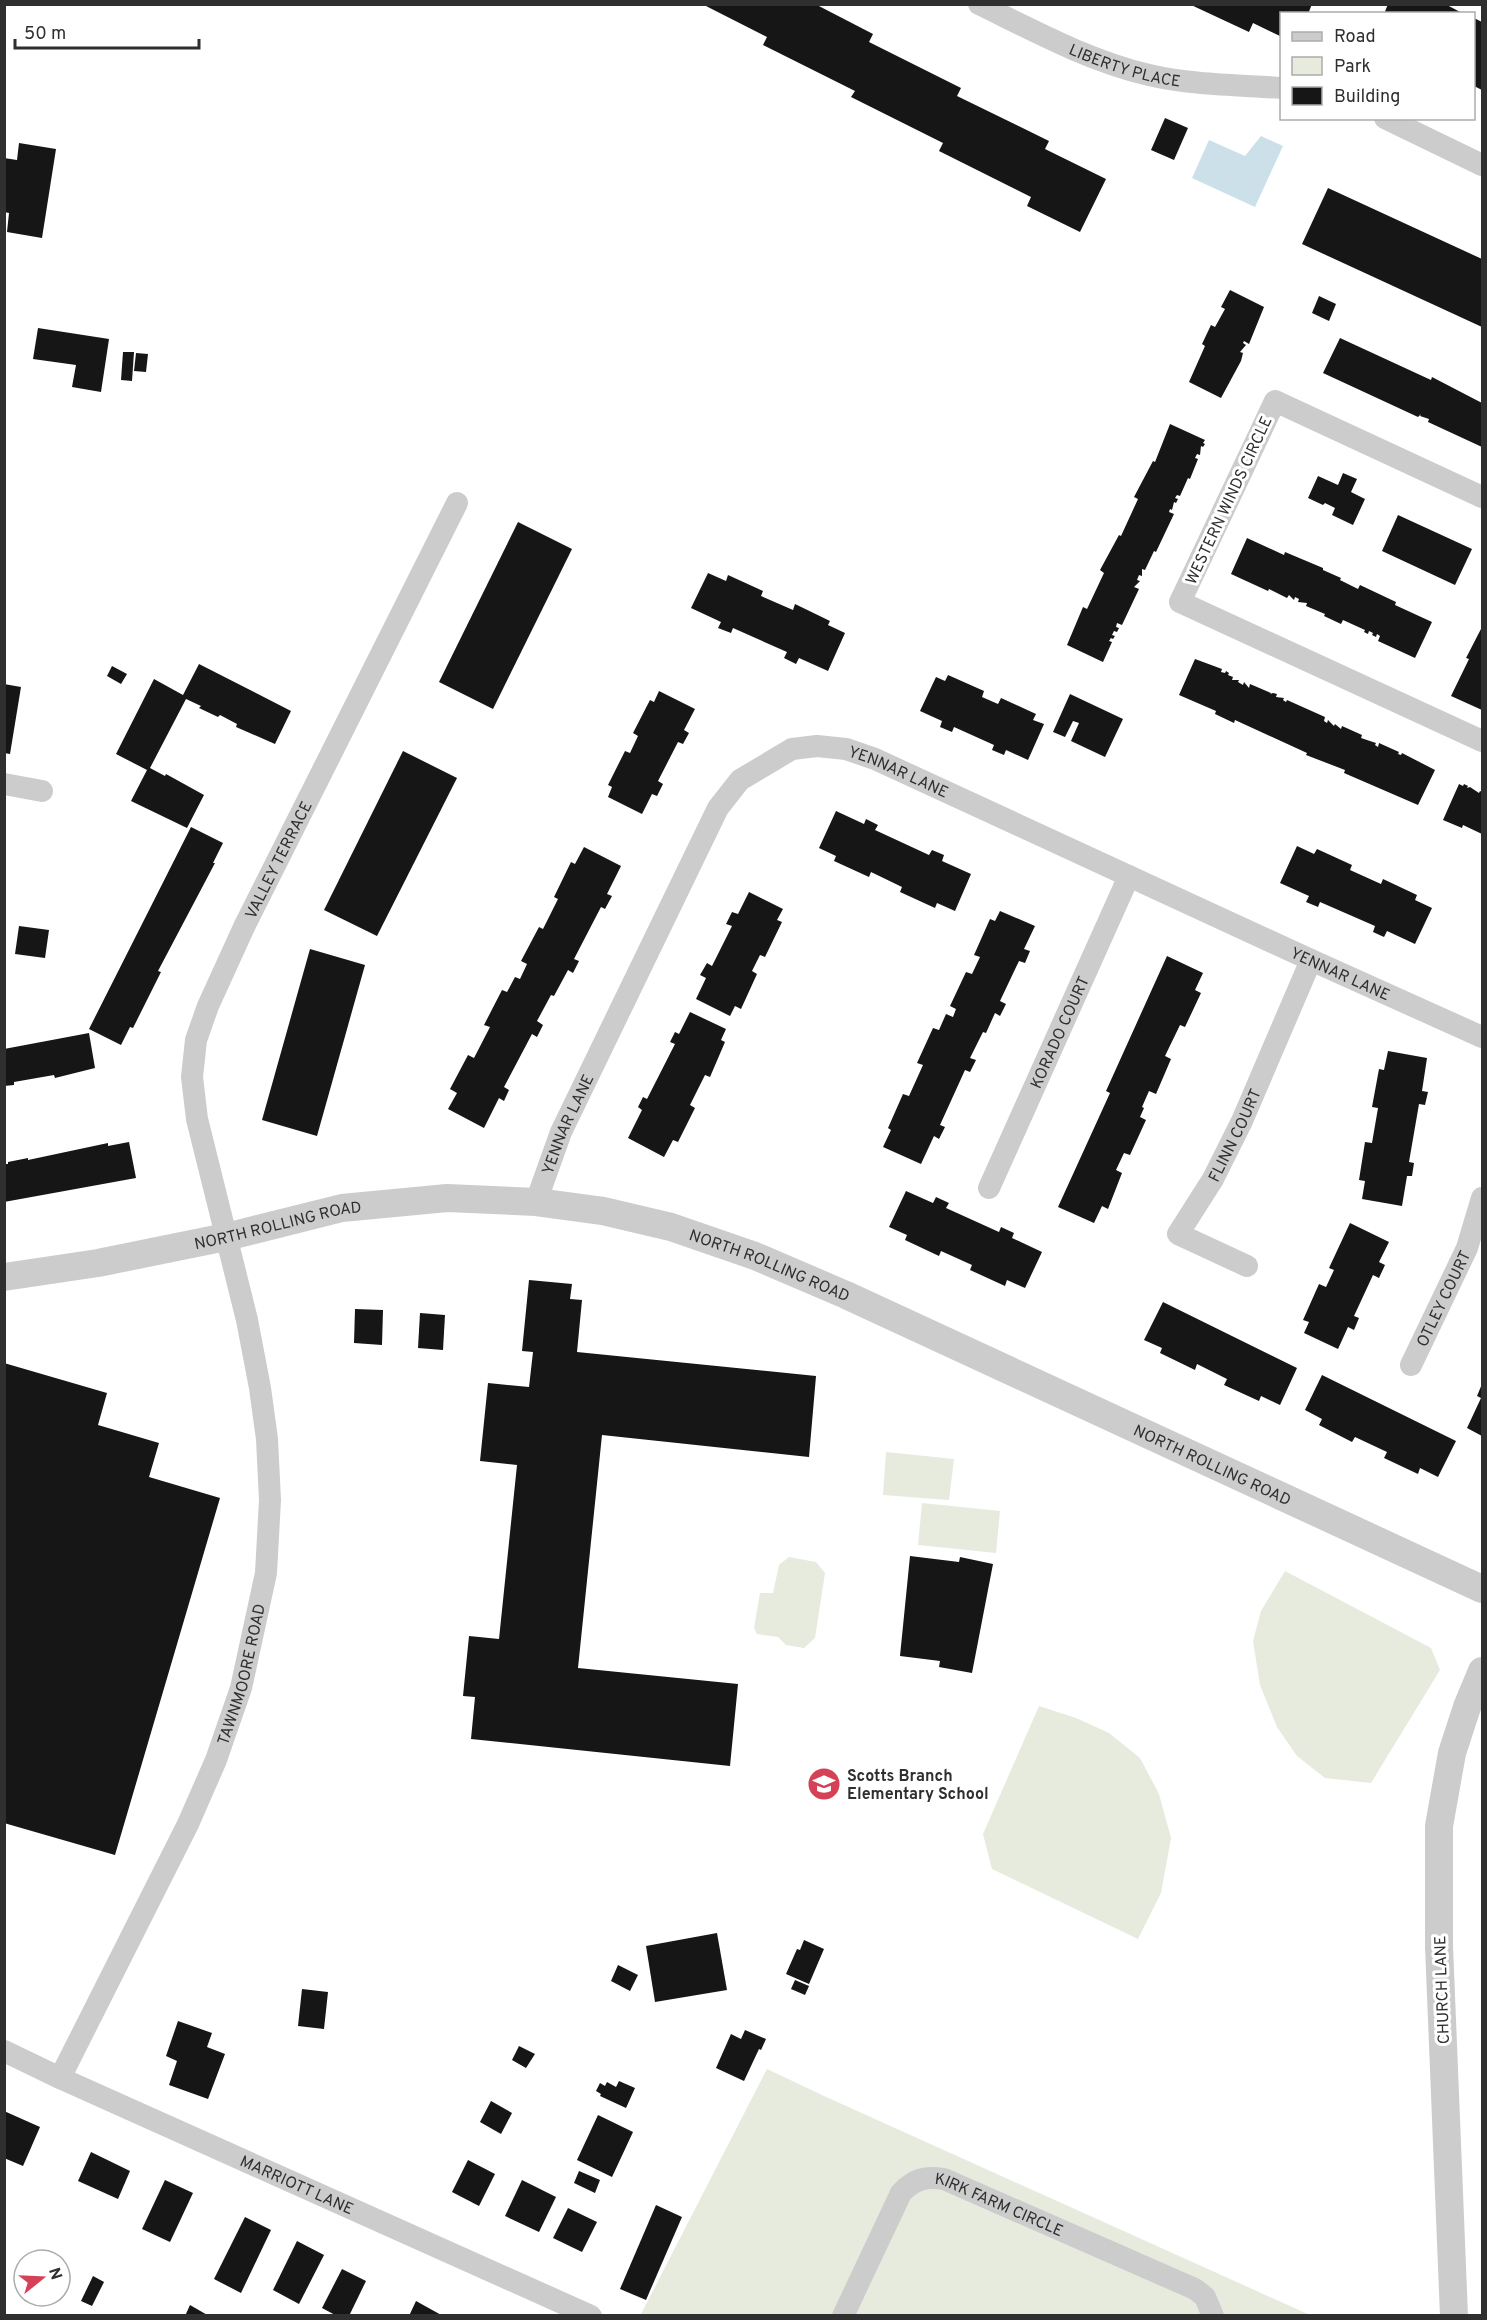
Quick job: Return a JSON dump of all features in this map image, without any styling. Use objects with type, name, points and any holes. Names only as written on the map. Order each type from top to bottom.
[{"type":"street","name":"LIBERTY PLACE","points":[[979,4],[1064,46],[1150,76],[1280,88]]},
{"type":"street","points":[[1389,120],[1482,165]]},
{"type":"street","name":"WESTERN WINDS CIRCLE","points":[[1482,497],[1275,401],[1180,602],[1482,741]]},
{"type":"street","name":"VALLEY TERRACE","points":[[226,1237],[197,1119],[192,1077],[196,1040],[208,1006],[244,927],[457,503]]},
{"type":"street","name":"YENNAR LANE","points":[[536,1202],[561,1132],[718,808],[740,780],[792,749],[817,746],[846,749],[875,759],[1482,1037]]},
{"type":"street","points":[[4,784],[42,791]]},
{"type":"street","name":"KORADO COURT","points":[[989,1188],[1129,876]]},
{"type":"street","name":"FLINN COURT","points":[[1246,1266],[1178,1234],[1213,1179],[1242,1121],[1311,960]]},
{"type":"street","name":"NORTH ROLLING ROAD","points":[[4,1277],[98,1263],[226,1237],[342,1208],[447,1198],[536,1202],[603,1211],[660,1224],[755,1256],[846,1295],[1482,1589]]},
{"type":"street","name":"OTLEY COURT","points":[[1411,1365],[1467,1248],[1482,1198]]},
{"type":"street","name":"TAWNMOORE ROAD","points":[[60,2078],[188,1824],[216,1760],[242,1688],[256,1627],[267,1563],[270,1500],[267,1439],[247,1320],[226,1237]]},
{"type":"street","name":"CHURCH LANE","points":[[1454,2316],[1439,1946],[1439,1826],[1452,1753],[1482,1671]]},
{"type":"street","name":"MARRIOTT LANE","points":[[4,2051],[591,2316]]},
{"type":"street","name":"KIRK FARM CIRCLE","points":[[843,2316],[901,2193],[909,2184],[921,2178],[933,2177],[945,2179],[1195,2289],[1205,2297],[1214,2316]]},
{"type":"green space","points":[[886,1452],[954,1459],[949,1500],[883,1495]]},
{"type":"green space","points":[[922,1503],[1000,1511],[996,1553],[918,1545]]},
{"type":"green space","points":[[789,1557],[816,1562],[825,1573],[815,1638],[804,1648],[786,1645],[778,1637],[757,1634],[754,1628],[760,1593],[773,1593],[779,1565]]},
{"type":"green space","points":[[1285,1571],[1431,1648],[1440,1670],[1371,1783],[1325,1778],[1297,1756],[1277,1727],[1260,1685],[1253,1641],[1261,1611]]},
{"type":"green space","points":[[1039,1706],[1076,1718],[1109,1733],[1140,1758],[1159,1794],[1171,1838],[1161,1893],[1138,1939],[992,1869],[983,1834]]},
{"type":"green space","points":[[767,2069],[824,2096],[1310,2315],[640,2316]]},
{"type":"water","points":[[1261,136],[1283,146],[1255,207],[1192,178],[1209,140],[1245,156]]},
{"type":"building","points":[[702,4],[815,4],[873,34],[869,42],[961,88],[957,96],[1049,141],[1045,149],[1106,179],[1080,232],[1027,206],[1031,197],[939,151],[943,143],[851,97],[855,91],[763,45],[767,37]]},
{"type":"building","points":[[1189,4],[1312,4],[1309,12],[1280,12],[1280,36],[1253,23],[1249,32]]},
{"type":"building","points":[[1388,4],[1445,4],[1460,12],[1385,12]]},
{"type":"building","points":[[1475,18],[1482,22],[1482,90],[1475,86]]},
{"type":"building","points":[[1165,118],[1188,128],[1174,160],[1151,150]]},
{"type":"building","points":[[19,143],[56,149],[42,238],[7,232],[9,213],[4,212],[4,158],[17,160]]},
{"type":"building","points":[[1328,188],[1482,259],[1482,327],[1302,244]]},
{"type":"building","points":[[1230,290],[1264,307],[1249,344],[1244,341],[1243,343],[1246,345],[1240,352],[1243,353],[1241,361],[1221,398],[1189,382],[1205,346],[1202,344],[1211,325],[1215,327],[1225,309],[1221,307]]},
{"type":"building","points":[[1319,296],[1336,304],[1329,321],[1312,313]]},
{"type":"building","points":[[38,328],[109,339],[101,392],[72,387],[76,365],[33,359]]},
{"type":"building","points":[[1340,338],[1431,380],[1432,377],[1482,403],[1482,447],[1428,422],[1429,419],[1420,416],[1421,414],[1418,417],[1323,373]]},
{"type":"building","points":[[123,352],[134,352],[132,381],[121,380]]},
{"type":"building","points":[[136,353],[148,354],[146,372],[134,371]]},
{"type":"building","points":[[1170,424],[1205,440],[1203,443],[1205,444],[1201,446],[1200,455],[1197,454],[1195,458],[1198,459],[1190,479],[1188,478],[1180,496],[1177,495],[1175,498],[1178,499],[1169,512],[1174,514],[1156,552],[1154,551],[1145,570],[1142,569],[1142,576],[1139,575],[1137,580],[1140,581],[1134,587],[1139,589],[1122,625],[1117,623],[1116,627],[1119,628],[1117,632],[1114,631],[1112,635],[1115,636],[1109,641],[1112,642],[1103,662],[1067,645],[1083,607],[1087,609],[1104,573],[1100,570],[1119,535],[1121,536],[1138,499],[1134,497],[1153,461],[1155,462]]},
{"type":"building","points":[[1343,473],[1357,479],[1351,492],[1365,499],[1353,525],[1332,515],[1335,508],[1308,498],[1318,476],[1338,485]]},
{"type":"building","points":[[1398,515],[1472,549],[1455,585],[1382,551]]},
{"type":"building","points":[[518,522],[572,549],[493,709],[439,682]]},
{"type":"building","points":[[1247,538],[1284,555],[1285,552],[1323,568],[1358,589],[1360,585],[1432,622],[1415,658],[1378,641],[1380,636],[1377,634],[1376,637],[1369,631],[1368,634],[1364,632],[1365,630],[1343,620],[1341,624],[1306,606],[1307,603],[1298,602],[1299,599],[1295,597],[1294,600],[1289,595],[1287,598],[1231,574]]},
{"type":"building","points":[[708,573],[726,581],[728,575],[763,591],[761,596],[793,610],[795,604],[830,621],[828,625],[845,633],[828,671],[799,658],[796,664],[784,658],[787,652],[733,628],[731,633],[718,628],[721,622],[691,608]]},
{"type":"building","points":[[1482,627],[1482,710],[1451,696],[1469,659],[1466,658]]},
{"type":"building","points":[[1195,659],[1222,669],[1221,672],[1226,671],[1233,677],[1232,680],[1239,680],[1238,682],[1243,685],[1244,682],[1249,688],[1250,684],[1270,694],[1277,694],[1276,697],[1284,698],[1286,702],[1287,700],[1325,717],[1324,721],[1327,723],[1328,720],[1341,729],[1342,726],[1362,735],[1361,738],[1376,743],[1378,747],[1379,743],[1435,770],[1418,805],[1344,773],[1345,770],[1306,755],[1307,753],[1235,720],[1234,723],[1215,714],[1216,711],[1179,695]]},
{"type":"building","points":[[199,664],[291,711],[275,744],[236,727],[237,724],[199,708],[201,706],[186,699],[150,768],[204,795],[187,828],[131,801],[147,770],[116,754],[154,679],[183,695]]},
{"type":"building","points":[[112,666],[127,674],[121,684],[107,676]]},
{"type":"building","points":[[948,675],[984,691],[982,697],[998,704],[1001,698],[1036,714],[1033,720],[1044,724],[1028,760],[1006,750],[1004,755],[992,750],[994,745],[954,727],[952,732],[940,727],[942,721],[920,711],[936,677],[945,681]]},
{"type":"building","points":[[4,684],[21,687],[10,754],[4,753]]},
{"type":"building","points":[[659,691],[695,709],[684,730],[689,733],[683,744],[678,742],[658,781],[663,784],[657,796],[652,794],[642,814],[608,797],[612,787],[608,785],[625,751],[630,753],[638,736],[633,733],[650,700],[654,702]]},
{"type":"building","points":[[1070,694],[1123,719],[1105,757],[1071,741],[1079,723],[1073,721],[1065,737],[1053,732]]},
{"type":"building","points":[[403,751],[457,778],[377,936],[324,910]]},
{"type":"building","points":[[1459,784],[1463,786],[1464,784],[1468,786],[1467,788],[1470,787],[1479,793],[1482,792],[1482,834],[1463,825],[1462,828],[1443,820]]},
{"type":"building","points":[[836,811],[864,824],[866,819],[878,825],[875,830],[929,855],[932,850],[944,855],[942,861],[971,874],[955,911],[937,903],[935,908],[900,892],[902,887],[871,872],[869,877],[834,861],[836,856],[819,848]]},
{"type":"building","points":[[191,827],[223,843],[213,863],[215,863],[158,971],[161,972],[133,1028],[130,1027],[121,1045],[89,1029]]},
{"type":"building","points":[[1297,846],[1314,854],[1317,849],[1352,865],[1350,870],[1381,884],[1383,879],[1417,895],[1415,900],[1432,908],[1415,944],[1387,931],[1384,937],[1373,932],[1375,926],[1320,902],[1318,907],[1306,902],[1309,896],[1280,883]]},
{"type":"building","points":[[584,847],[621,866],[607,894],[612,896],[605,909],[601,907],[574,959],[579,961],[573,973],[568,970],[554,996],[551,995],[537,1021],[543,1025],[537,1037],[532,1034],[504,1087],[509,1090],[504,1101],[499,1098],[484,1128],[448,1109],[457,1093],[450,1089],[468,1055],[474,1058],[490,1027],[484,1025],[502,990],[507,992],[515,977],[520,979],[527,964],[521,961],[539,927],[543,929],[558,899],[554,897],[571,862],[575,864]]},
{"type":"building","points":[[749,892],[783,909],[777,920],[782,922],[765,957],[760,955],[752,971],[757,974],[741,1009],[735,1006],[730,1016],[696,999],[706,978],[700,975],[707,963],[712,966],[732,926],[726,924],[732,912],[738,914]]},
{"type":"building","points":[[1000,911],[1035,926],[1024,949],[1030,951],[1025,963],[1019,961],[1000,1001],[1006,1004],[1000,1016],[995,1013],[986,1033],[983,1032],[970,1058],[976,1060],[970,1072],[965,1070],[940,1125],[945,1127],[939,1139],[934,1136],[921,1164],[883,1147],[891,1130],[888,1128],[903,1094],[909,1096],[923,1065],[917,1063],[933,1028],[939,1030],[946,1014],[953,1017],[956,1009],[950,1006],[966,972],[972,974],[980,957],[974,955],[990,919],[995,921]]},
{"type":"building","points":[[19,926],[49,930],[45,958],[15,954]]},
{"type":"building","points":[[310,949],[365,965],[317,1136],[262,1120]]},
{"type":"building","points":[[1167,956],[1203,973],[1195,990],[1201,993],[1185,1027],[1180,1025],[1165,1056],[1171,1059],[1156,1094],[1149,1091],[1142,1107],[1144,1108],[1140,1117],[1146,1120],[1130,1155],[1124,1153],[1116,1170],[1122,1173],[1108,1209],[1102,1206],[1094,1223],[1058,1207],[1110,1093],[1106,1091]]},
{"type":"building","points":[[690,1012],[726,1029],[721,1040],[725,1042],[710,1077],[705,1075],[690,1105],[695,1108],[678,1142],[673,1140],[664,1157],[628,1138],[642,1110],[638,1107],[643,1097],[647,1099],[675,1044],[670,1042],[675,1032],[679,1034]]},
{"type":"building","points":[[89,1033],[95,1068],[55,1078],[54,1075],[4,1086],[4,1049]]},
{"type":"building","points":[[1388,1051],[1427,1058],[1422,1091],[1428,1092],[1425,1105],[1419,1104],[1409,1162],[1414,1163],[1412,1176],[1407,1176],[1402,1206],[1362,1199],[1365,1181],[1359,1180],[1365,1142],[1372,1143],[1378,1108],[1372,1107],[1379,1069],[1384,1070]]},
{"type":"building","points":[[129,1142],[136,1178],[4,1202],[4,1164],[8,1162],[108,1143],[108,1146]]},
{"type":"building","points":[[906,1191],[933,1203],[936,1197],[949,1203],[946,1208],[999,1232],[1001,1227],[1014,1233],[1012,1238],[1042,1252],[1025,1288],[1007,1280],[1005,1286],[970,1270],[972,1265],[941,1251],[939,1256],[905,1240],[907,1235],[889,1227]]},
{"type":"building","points":[[1350,1223],[1389,1242],[1379,1262],[1385,1265],[1379,1278],[1373,1275],[1354,1316],[1359,1318],[1354,1330],[1348,1327],[1338,1349],[1304,1333],[1309,1322],[1303,1320],[1319,1284],[1326,1287],[1334,1270],[1329,1268]]},
{"type":"building","points":[[529,1280],[572,1284],[570,1299],[582,1300],[577,1352],[816,1376],[809,1457],[602,1435],[578,1668],[738,1684],[730,1766],[471,1739],[475,1697],[463,1696],[469,1636],[499,1639],[517,1465],[480,1461],[488,1383],[529,1387],[533,1352],[522,1351]]},
{"type":"building","points":[[1163,1302],[1297,1368],[1280,1405],[1261,1396],[1259,1401],[1224,1385],[1227,1379],[1197,1364],[1195,1370],[1160,1353],[1162,1348],[1144,1340]]},
{"type":"building","points":[[355,1309],[383,1310],[382,1345],[354,1343]]},
{"type":"building","points":[[420,1313],[445,1315],[443,1350],[418,1348]]},
{"type":"building","points":[[4,1363],[107,1393],[98,1425],[159,1443],[149,1477],[220,1498],[115,1855],[4,1823]]},
{"type":"building","points":[[1322,1375],[1456,1441],[1438,1477],[1420,1468],[1418,1474],[1384,1458],[1387,1452],[1355,1437],[1352,1442],[1319,1425],[1322,1419],[1305,1410]]},
{"type":"building","points":[[1482,1384],[1482,1436],[1467,1428],[1481,1398],[1477,1396]]},
{"type":"building","points":[[910,1556],[959,1562],[960,1557],[993,1564],[972,1673],[939,1667],[940,1661],[900,1656]]},
{"type":"building","points":[[717,1933],[727,1990],[655,2002],[646,1946]]},
{"type":"building","points":[[804,1940],[824,1949],[809,1984],[786,1974],[797,1949],[800,1950]]},
{"type":"building","points":[[618,1965],[638,1975],[630,1991],[611,1981]]},
{"type":"building","points":[[795,1980],[809,1986],[805,1995],[791,1989]]},
{"type":"building","points":[[302,1989],[328,1992],[324,2029],[298,2026]]},
{"type":"building","points":[[178,2021],[212,2033],[207,2047],[225,2054],[208,2099],[169,2085],[177,2061],[166,2056]]},
{"type":"building","points":[[745,2030],[766,2039],[744,2081],[716,2068],[731,2034],[741,2039]]},
{"type":"building","points":[[519,2046],[535,2054],[526,2068],[512,2060]]},
{"type":"building","points":[[619,2081],[635,2088],[626,2108],[600,2096],[601,2094],[596,2091],[600,2083],[605,2086],[607,2082],[616,2087]]},
{"type":"building","points":[[491,2101],[512,2113],[501,2134],[480,2122]]},
{"type":"building","points":[[4,2111],[40,2127],[23,2166],[4,2158]]},
{"type":"building","points":[[598,2115],[633,2132],[612,2177],[577,2160]]},
{"type":"building","points":[[91,2152],[130,2171],[118,2199],[78,2181]]},
{"type":"building","points":[[468,2160],[495,2174],[479,2206],[452,2192]]},
{"type":"building","points":[[579,2171],[600,2180],[595,2193],[574,2183]]},
{"type":"building","points":[[165,2180],[193,2193],[170,2242],[142,2229]]},
{"type":"building","points":[[522,2180],[556,2197],[539,2232],[505,2216]]},
{"type":"building","points":[[656,2205],[682,2217],[646,2300],[620,2289]]},
{"type":"building","points":[[568,2208],[597,2222],[582,2252],[553,2238]]},
{"type":"building","points":[[245,2217],[271,2230],[241,2293],[214,2279]]},
{"type":"building","points":[[297,2241],[324,2255],[299,2304],[273,2290]]},
{"type":"building","points":[[342,2269],[366,2281],[349,2316],[337,2316],[322,2308]]},
{"type":"building","points":[[93,2276],[104,2282],[92,2306],[81,2301]]},
{"type":"building","points":[[416,2301],[443,2316],[409,2316]]},
{"type":"building","points":[[190,2305],[209,2316],[185,2316]]},
{"type":"place","name":"Scotts Branch Elementary School","points":[[824,1784]]}]
